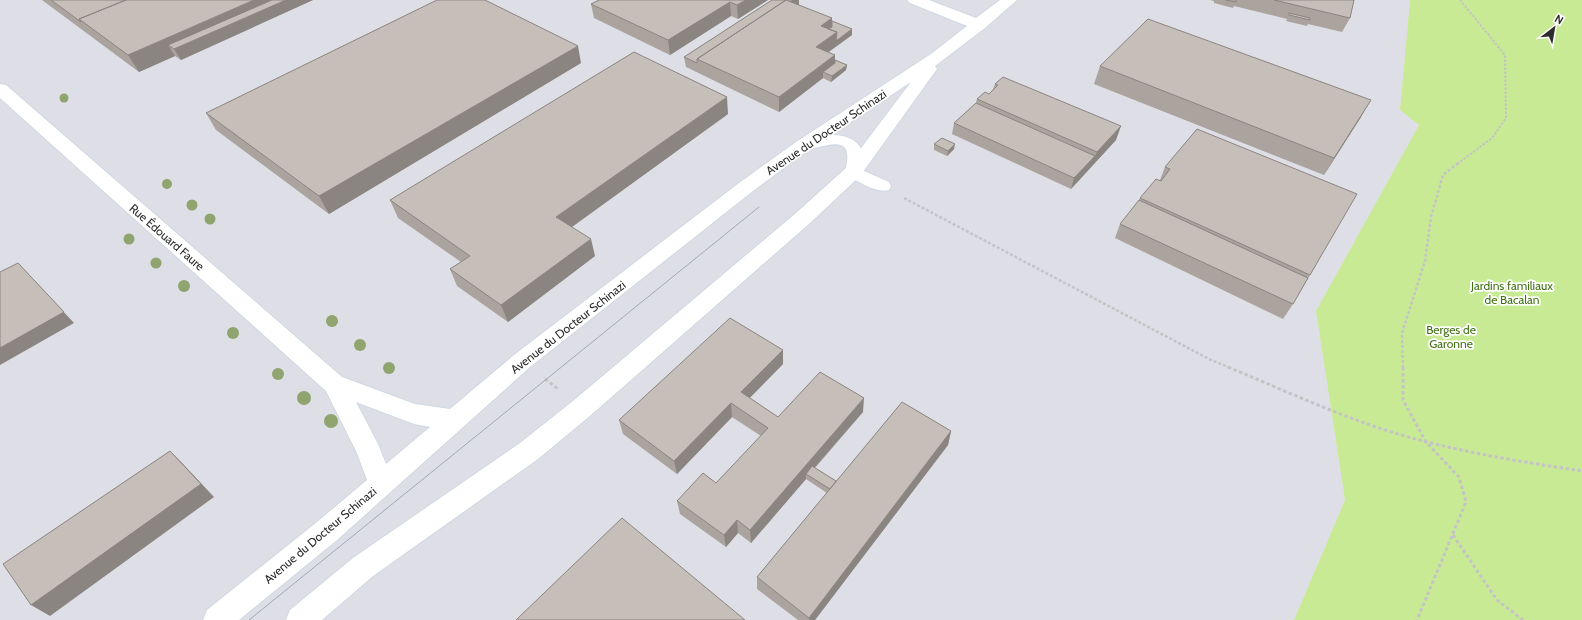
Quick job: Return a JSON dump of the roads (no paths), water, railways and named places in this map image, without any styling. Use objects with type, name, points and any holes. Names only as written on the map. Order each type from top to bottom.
[{"type":"street","points":[[915,0],[979,25]]},
{"type":"street","name":"Avenue du Docteur Schinazi","points":[[217,620],[327,531],[522,361],[746,187],[802,146],[937,57],[1009,0]]},
{"type":"street","name":"Avenue du Docteur Schinazi","points":[[300,620],[363,567],[529,451],[803,218],[853,172],[937,57]]},
{"type":"street","name":"Rue Édouard Faure","points":[[0,90],[334,384],[414,414],[454,420]]},
{"type":"street","name":"Rue Édouard Faure","points":[[334,384],[369,452],[381,484]]},
{"type":"lane","points":[[802,146],[825,140],[838,140],[846,143],[854,149],[856,157],[853,172],[883,186]]},
{"type":"tram line","points":[[249,620],[759,207]]},
{"type":"park label","name":"Jardins familiaux de Bacalan","points":[[1512,292]]},
{"type":"park label","name":"Berges de Garonne","points":[[1451,336]]}]
